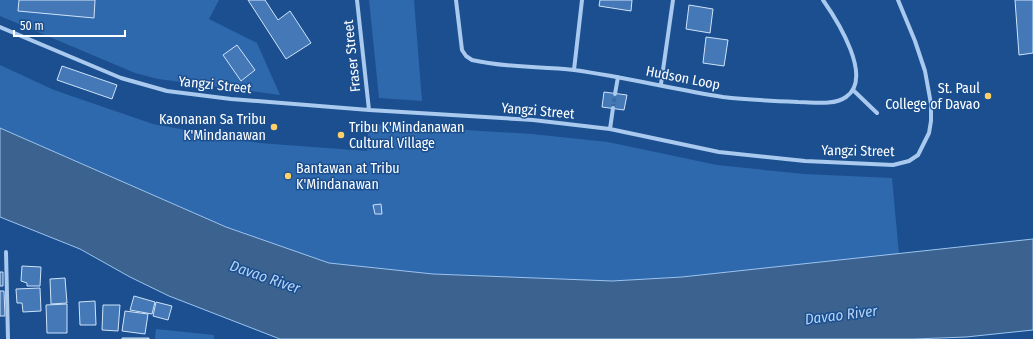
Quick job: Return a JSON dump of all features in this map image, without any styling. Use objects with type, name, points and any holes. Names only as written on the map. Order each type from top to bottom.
[{"type":"street","name":"Fraser Street","points":[[357,0],[369,110]]},
{"type":"street","name":"Hudson Loop","points":[[456,0],[462,50],[466,56],[472,60],[574,70],[661,84],[723,97],[835,102],[846,97],[853,90]]},
{"type":"street","points":[[574,70],[582,0]]},
{"type":"street","points":[[661,84],[673,0]]},
{"type":"street","points":[[823,0],[839,26],[853,57],[856,80],[853,90],[877,113]]},
{"type":"street","name":"Yangzi Street","points":[[0,27],[122,78],[166,91],[224,98],[369,110],[533,120],[610,129],[719,152],[805,161],[894,165],[909,162],[918,155],[929,132],[931,121],[931,104],[925,71],[915,41],[898,0]]},
{"type":"street","points":[[615,94],[618,77]]},
{"type":"street","points":[[610,129],[613,108]]},
{"type":"street","points":[[6,252],[8,339]]},
{"type":"shaded area","points":[[0,0],[219,0],[209,19],[257,43],[280,95],[158,79],[135,73],[0,16]]},
{"type":"shaded area","points":[[369,0],[414,0],[422,101],[379,98]]},
{"type":"shaded area","points":[[0,65],[54,90],[153,124],[259,143],[367,151],[369,124],[532,134],[608,142],[717,165],[804,174],[892,178],[899,254],[682,277],[612,281],[433,274],[329,263],[226,227],[0,128]]},
{"type":"shaded area","points":[[156,329],[214,335],[214,339],[155,339]]},
{"type":"water","name":"Davao River","points":[[0,128],[226,227],[329,263],[433,274],[612,281],[682,277],[1033,239],[1033,330],[966,337],[914,339],[280,339],[169,296],[130,277],[80,249],[0,217]]},
{"type":"building","points":[[19,0],[95,0],[94,18],[18,11]]},
{"type":"building","points":[[248,0],[265,0],[278,20],[290,11],[311,43],[286,59]]},
{"type":"building","points":[[600,0],[632,0],[631,11],[599,6]]},
{"type":"building","points":[[1015,0],[1033,0],[1033,53],[1019,55]]},
{"type":"building","points":[[689,5],[713,9],[710,33],[686,29]]},
{"type":"building","points":[[706,37],[728,40],[724,66],[703,63]]},
{"type":"building","points":[[237,45],[255,70],[241,81],[223,55]]},
{"type":"building","points":[[62,66],[117,85],[112,99],[57,80]]},
{"type":"building","points":[[604,92],[627,95],[624,110],[602,107]]},
{"type":"building","points":[[381,204],[382,214],[375,214],[373,205]]},
{"type":"building","points":[[22,266],[41,267],[40,286],[27,286],[27,283],[21,281]]},
{"type":"building","points":[[0,272],[3,272],[3,286],[0,286]]},
{"type":"building","points":[[65,278],[67,303],[51,304],[50,279]]},
{"type":"building","points":[[40,288],[41,311],[23,312],[22,303],[17,303],[16,289]]},
{"type":"building","points":[[0,291],[4,291],[5,316],[0,316]]},
{"type":"building","points":[[134,296],[155,302],[152,314],[130,310]]},
{"type":"building","points":[[95,301],[96,325],[80,325],[79,302]]},
{"type":"building","points":[[156,302],[172,306],[168,320],[153,316]]},
{"type":"building","points":[[67,304],[67,333],[47,333],[46,305]]},
{"type":"building","points":[[103,305],[120,305],[118,331],[102,330]]},
{"type":"building","points":[[125,311],[148,314],[145,334],[122,331]]},
{"type":"building","points":[[149,338],[149,339],[122,339]]},
{"type":"tunnel","points":[[613,108],[615,94]]},
{"type":"place","name":"St. Paul College of Davao","points":[[988,96]]},
{"type":"place","name":"Kaonanan Sa Tribu K'Mindanawan","points":[[274,127]]},
{"type":"place","name":"Tribu K'Mindanawan Cultural Village","points":[[341,135]]},
{"type":"place","name":"Bantawan at Tribu K'Mindanawan","points":[[288,176]]}]
